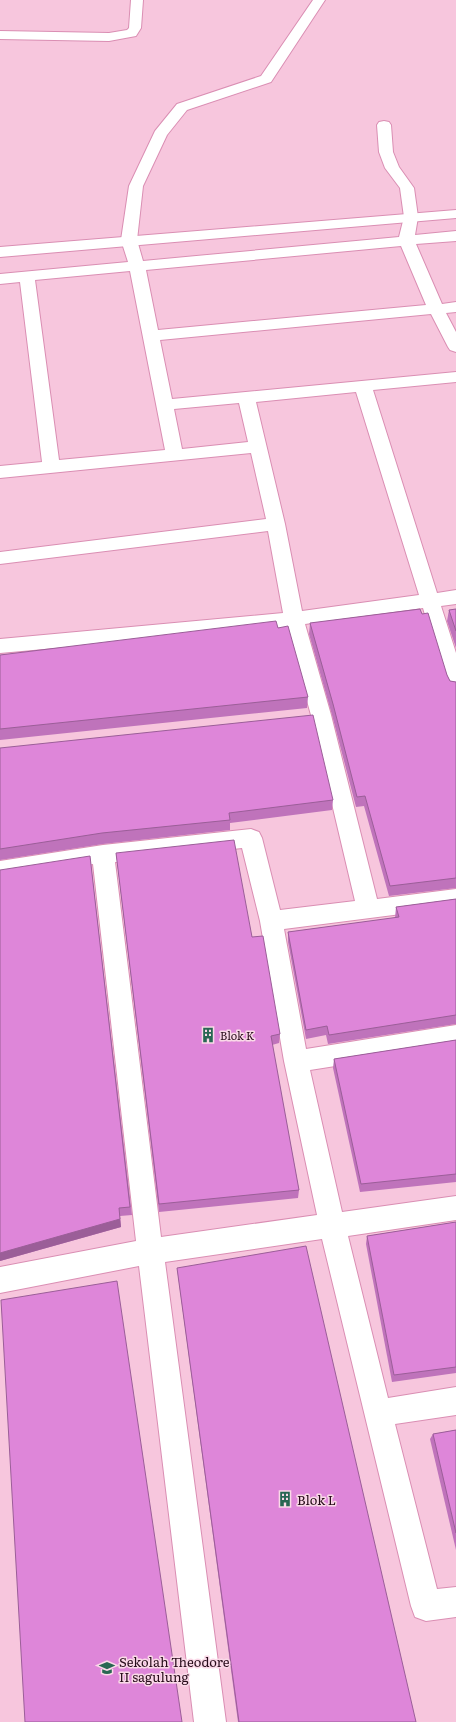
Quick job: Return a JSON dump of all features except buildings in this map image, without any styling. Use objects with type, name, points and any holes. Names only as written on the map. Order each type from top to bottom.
[{"type":"street","points":[[0,35],[109,37],[131,33],[135,28],[137,0]]},
{"type":"street","points":[[175,455],[138,265],[129,240],[136,186],[160,134],[182,107],[266,79],[319,0]]},
{"type":"street","points":[[384,125],[386,152],[392,168],[407,188],[411,217],[406,240],[436,309],[456,347]]},
{"type":"street","points":[[0,252],[129,240],[456,214]]},
{"type":"street","points":[[0,279],[456,236]]},
{"type":"street","points":[[27,276],[51,467]]},
{"type":"street","points":[[151,336],[456,307]]},
{"type":"street","points":[[165,405],[456,377]]},
{"type":"street","points":[[363,386],[456,685]]},
{"type":"street","points":[[246,397],[276,524],[313,716],[368,909]]},
{"type":"street","points":[[0,472],[257,447]]},
{"type":"street","points":[[0,558],[276,524]]},
{"type":"street","points":[[0,646],[294,619],[456,597]]},
{"type":"street","points":[[0,870],[102,854],[251,838],[271,921],[296,1061],[332,1225],[426,1606],[456,1602]]},
{"type":"street","points":[[102,854],[150,1251],[210,1722]]},
{"type":"street","points":[[271,921],[456,898]]},
{"type":"street","points":[[296,1061],[456,1036]]},
{"type":"street","points":[[0,1280],[150,1251],[456,1208]]},
{"type":"street","points":[[379,1413],[456,1401]]},
{"type":"place","name":"Blok K","points":[[208,1035]]},
{"type":"place","name":"Blok L","points":[[285,1499]]},
{"type":"place","name":"Sekolah Theodore II sagulung","points":[[107,1668]]}]
